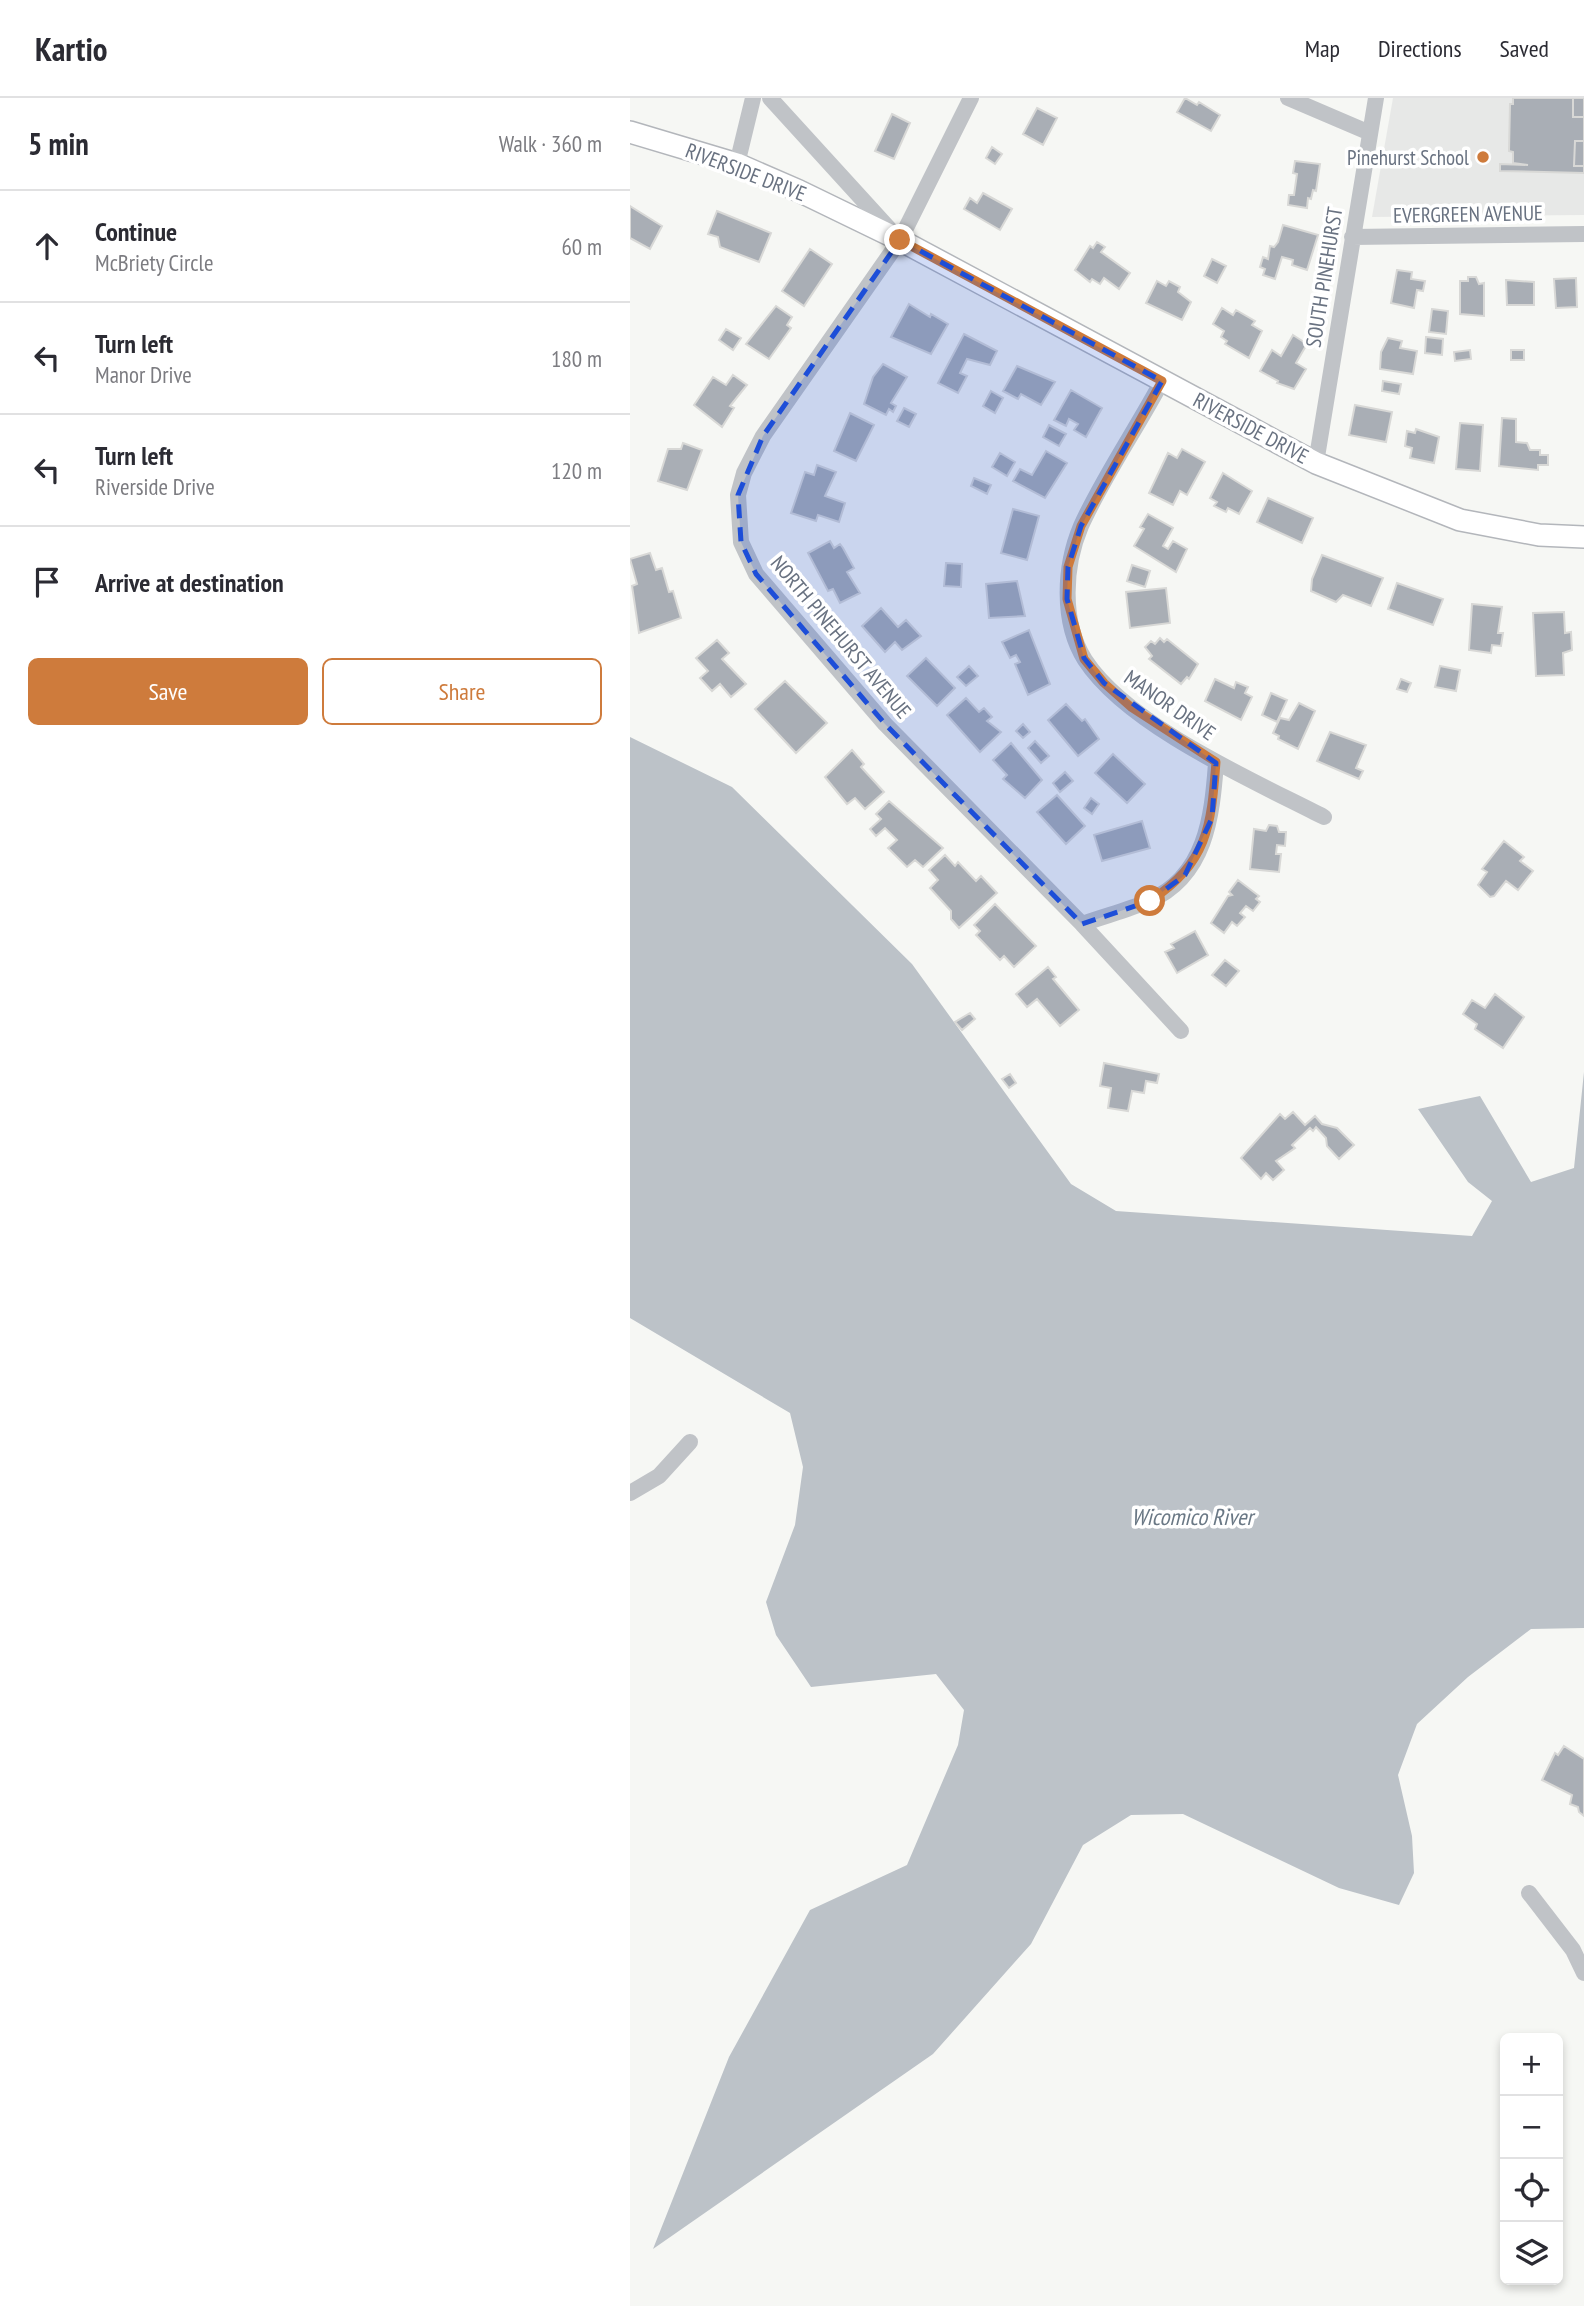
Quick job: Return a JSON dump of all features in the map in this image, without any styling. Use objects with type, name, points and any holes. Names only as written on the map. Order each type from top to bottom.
[{"type":"street","points":[[737,164],[753,98]]},
{"type":"street","points":[[770,98],[900,240]]},
{"type":"street","name":"NORTH PINEHURST AVENUE","points":[[971,98],[900,240],[763,436],[744,472],[738,495],[741,541],[756,575],[885,724],[1082,924],[1181,1031]]},
{"type":"street","points":[[1288,98],[1370,133]]},
{"type":"street","name":"SOUTH PINEHURST","points":[[1316,463],[1376,98]]},
{"type":"street","name":"RIVERSIDE DRIVE","points":[[630,132],[737,164],[900,240],[1316,463],[1460,520],[1539,535],[1584,537]]},
{"type":"street","name":"EVERGREEN AVENUE","points":[[1352,237],[1584,234]]},
{"type":"street","name":"MANOR DRIVE","points":[[1162,381],[1081,526],[1068,567],[1067,599],[1084,659],[1104,683],[1131,707],[1216,762],[1324,817]]},
{"type":"street","points":[[1082,924],[1150,901],[1185,875],[1197,855],[1212,818],[1216,762]]},
{"type":"street","points":[[630,1493],[659,1476],[690,1442]]},
{"type":"street","points":[[1529,1893],[1573,1950],[1584,1973]]},
{"type":"highlighted area","points":[[900,240],[1162,381],[1081,526],[1068,567],[1067,599],[1084,658],[1104,683],[1216,763],[1212,818],[1185,875],[1150,901],[1082,924],[885,724],[756,574],[741,542],[738,495],[763,436]]},
{"type":"shaded area","name":"Pinehurst School","points":[[1393,98],[1584,98],[1584,215],[1372,217]]},
{"type":"water","name":"Wicomico River","points":[[630,737],[732,787],[912,964],[1071,1184],[1116,1211],[1472,1236],[1492,1201],[1468,1182],[1418,1109],[1480,1096],[1531,1182],[1574,1168],[1584,1072],[1584,1628],[1531,1629],[1468,1677],[1417,1724],[1398,1775],[1412,1836],[1414,1873],[1399,1905],[1339,1888],[1183,1814],[1131,1815],[1083,1845],[1031,1944],[933,2054],[653,2249],[729,2057],[810,1910],[907,1865],[958,1745],[964,1710],[936,1674],[811,1687],[776,1635],[766,1602],[795,1525],[803,1467],[790,1413],[630,1318]]},
{"type":"building","points":[[1185,98],[1197,105],[1199,102],[1220,115],[1211,131],[1177,112]]},
{"type":"building","points":[[1513,98],[1573,98],[1573,117],[1584,117],[1584,141],[1575,141],[1574,166],[1584,166],[1584,173],[1500,171],[1500,164],[1528,165],[1513,163],[1513,152],[1509,151],[1510,104],[1513,104]]},
{"type":"building","points":[[1513,98],[1584,98],[1584,173],[1500,171],[1500,164],[1528,165],[1513,163],[1513,152],[1509,151],[1510,104],[1513,104]]},
{"type":"building","points":[[1037,108],[1057,118],[1043,145],[1023,134]]},
{"type":"building","points":[[892,114],[910,123],[894,159],[875,151]]},
{"type":"building","points":[[992,147],[1002,154],[995,164],[986,158]]},
{"type":"building","points":[[1295,161],[1320,164],[1316,191],[1313,190],[1311,199],[1308,198],[1307,208],[1288,205],[1289,195],[1294,195],[1297,174],[1293,173]]},
{"type":"building","points":[[983,193],[1012,209],[1000,230],[964,209],[970,198],[977,203]]},
{"type":"building","points":[[630,206],[662,226],[650,249],[630,238]]},
{"type":"building","points":[[717,211],[771,233],[759,262],[720,247],[718,237],[708,234]]},
{"type":"building","points":[[1283,225],[1318,235],[1307,270],[1292,265],[1293,260],[1282,257],[1275,279],[1263,275],[1265,269],[1260,267],[1263,257],[1268,259],[1270,246],[1274,247],[1278,242]]},
{"type":"building","points":[[1097,242],[1105,247],[1101,252],[1130,273],[1119,289],[1104,278],[1100,284],[1092,279],[1090,282],[1075,270],[1090,246],[1093,248]]},
{"type":"building","points":[[810,249],[832,264],[804,306],[782,291]]},
{"type":"building","points":[[1212,259],[1226,266],[1217,283],[1204,276]]},
{"type":"building","points":[[1397,270],[1412,272],[1411,279],[1425,281],[1423,291],[1417,290],[1414,308],[1391,303]]},
{"type":"building","points":[[1468,277],[1476,277],[1479,284],[1484,283],[1484,316],[1460,314],[1460,281],[1468,281]]},
{"type":"building","points":[[1576,278],[1577,307],[1556,308],[1554,279]]},
{"type":"building","points":[[1506,280],[1534,282],[1534,305],[1507,305]]},
{"type":"building","points":[[1157,281],[1166,286],[1169,281],[1180,287],[1178,292],[1191,302],[1182,320],[1146,303]]},
{"type":"building","points":[[909,304],[948,324],[931,354],[891,337]]},
{"type":"building","points":[[776,306],[792,317],[787,325],[791,328],[769,359],[746,344]]},
{"type":"building","points":[[1222,308],[1233,315],[1236,310],[1255,321],[1252,325],[1262,331],[1249,358],[1225,344],[1227,341],[1221,337],[1224,331],[1213,324]]},
{"type":"building","points":[[1432,309],[1448,311],[1446,334],[1429,332]]},
{"type":"building","points":[[726,329],[741,338],[733,350],[719,340]]},
{"type":"building","points":[[964,334],[997,351],[990,365],[967,359],[960,373],[967,376],[958,393],[938,383]]},
{"type":"building","points":[[1293,335],[1307,344],[1296,363],[1306,369],[1294,389],[1277,383],[1278,381],[1260,371],[1272,350],[1281,356]]},
{"type":"building","points":[[1426,337],[1443,339],[1442,355],[1425,353]]},
{"type":"building","points":[[1388,338],[1402,341],[1400,348],[1417,351],[1413,374],[1380,369],[1381,352]]},
{"type":"building","points":[[1470,350],[1471,359],[1455,361],[1454,352]]},
{"type":"building","points":[[1511,350],[1524,350],[1524,360],[1511,360]]},
{"type":"building","points":[[883,364],[907,377],[891,403],[896,406],[893,412],[889,409],[886,415],[864,404],[873,377]]},
{"type":"building","points":[[1017,366],[1055,382],[1041,405],[1021,394],[1018,399],[1003,391]]},
{"type":"building","points":[[733,375],[747,385],[730,406],[734,408],[722,427],[694,405],[713,377],[726,385]]},
{"type":"building","points":[[1383,381],[1401,384],[1399,394],[1382,391]]},
{"type":"building","points":[[1071,390],[1102,408],[1086,437],[1074,430],[1078,424],[1069,419],[1066,426],[1054,420]]},
{"type":"building","points":[[991,391],[1003,398],[995,413],[983,406]]},
{"type":"building","points":[[1355,405],[1392,412],[1386,442],[1349,435]]},
{"type":"building","points":[[904,408],[916,414],[909,427],[897,421]]},
{"type":"building","points":[[850,413],[874,425],[856,461],[834,451]]},
{"type":"building","points":[[1502,418],[1516,419],[1516,442],[1527,443],[1530,450],[1540,450],[1540,455],[1548,455],[1548,465],[1538,465],[1538,470],[1499,466]]},
{"type":"building","points":[[1460,423],[1483,425],[1480,471],[1456,469]]},
{"type":"building","points":[[1049,425],[1066,434],[1059,446],[1043,437]]},
{"type":"building","points":[[1416,429],[1439,437],[1434,463],[1410,458],[1412,448],[1405,446],[1407,431],[1415,433]]},
{"type":"building","points":[[683,443],[702,450],[687,490],[658,481],[668,449],[681,449]]},
{"type":"building","points":[[1182,449],[1205,462],[1187,495],[1180,491],[1173,505],[1149,493],[1168,453],[1177,458]]},
{"type":"building","points":[[1046,451],[1067,463],[1045,498],[1013,481],[1020,469],[1032,475]]},
{"type":"building","points":[[1000,453],[1015,462],[1007,476],[992,467]]},
{"type":"building","points":[[817,465],[836,472],[825,496],[845,503],[839,522],[818,515],[816,521],[791,513],[805,472],[814,475]]},
{"type":"building","points":[[1223,473],[1252,491],[1239,514],[1228,508],[1226,512],[1214,506],[1217,502],[1210,498]]},
{"type":"building","points":[[974,478],[991,485],[987,494],[971,486]]},
{"type":"building","points":[[1268,498],[1313,518],[1302,543],[1257,522]]},
{"type":"building","points":[[1013,509],[1039,516],[1027,560],[1001,553]]},
{"type":"building","points":[[1148,514],[1173,528],[1163,546],[1168,549],[1173,541],[1187,549],[1176,572],[1134,546],[1144,529],[1140,527]]},
{"type":"building","points":[[830,541],[834,548],[840,544],[843,548],[854,568],[847,572],[860,593],[840,603],[833,589],[828,591],[808,553]]},
{"type":"building","points":[[650,553],[656,570],[662,568],[669,592],[673,591],[681,618],[639,633],[632,586],[637,584],[630,559]]},
{"type":"building","points":[[1322,555],[1383,578],[1371,606],[1343,595],[1336,602],[1311,591],[1312,579]]},
{"type":"building","points":[[946,563],[962,564],[961,587],[944,586]]},
{"type":"building","points":[[1132,565],[1150,571],[1145,587],[1127,581]]},
{"type":"building","points":[[1017,581],[1025,616],[989,618],[986,584]]},
{"type":"building","points":[[1397,583],[1443,599],[1433,625],[1388,609]]},
{"type":"building","points":[[1166,588],[1170,623],[1130,628],[1126,592]]},
{"type":"building","points":[[1472,604],[1502,607],[1498,633],[1503,633],[1501,646],[1492,645],[1491,653],[1469,650]]},
{"type":"building","points":[[881,608],[898,627],[906,620],[921,636],[902,650],[895,642],[885,652],[862,626]]},
{"type":"building","points":[[1564,612],[1565,633],[1571,632],[1572,650],[1563,653],[1564,675],[1536,676],[1533,613]]},
{"type":"building","points":[[1029,630],[1050,684],[1028,695],[1015,664],[1020,662],[1016,655],[1010,658],[1002,642]]},
{"type":"building","points":[[1160,638],[1164,642],[1167,639],[1198,664],[1189,679],[1187,677],[1181,684],[1149,659],[1152,656],[1145,647],[1151,641],[1155,644]]},
{"type":"building","points":[[717,640],[729,653],[722,659],[746,684],[731,697],[720,684],[712,691],[700,678],[708,671],[696,658]]},
{"type":"building","points":[[926,658],[955,688],[937,706],[907,676]]},
{"type":"building","points":[[969,666],[978,676],[966,686],[957,677]]},
{"type":"building","points":[[1440,666],[1460,670],[1456,691],[1435,687]]},
{"type":"building","points":[[1215,679],[1234,688],[1236,682],[1248,687],[1245,693],[1252,697],[1241,720],[1205,701]]},
{"type":"building","points":[[1401,679],[1411,683],[1407,692],[1397,689]]},
{"type":"building","points":[[785,681],[827,723],[796,753],[755,709]]},
{"type":"building","points":[[1271,693],[1287,700],[1277,722],[1262,715]]},
{"type":"building","points":[[966,698],[979,712],[984,708],[992,717],[987,721],[1001,732],[980,752],[947,715]]},
{"type":"building","points":[[1299,703],[1315,711],[1298,749],[1278,739],[1279,736],[1273,733],[1280,718],[1289,720]]},
{"type":"building","points":[[1066,704],[1082,721],[1085,719],[1099,739],[1078,756],[1048,720]]},
{"type":"building","points":[[1023,724],[1030,732],[1023,738],[1016,731]]},
{"type":"building","points":[[1330,732],[1366,745],[1356,768],[1363,771],[1359,779],[1317,761]]},
{"type":"building","points":[[1035,741],[1049,756],[1041,763],[1028,748]]},
{"type":"building","points":[[1011,743],[1042,780],[1025,798],[1003,779],[1007,775],[993,760]]},
{"type":"building","points":[[852,750],[864,764],[861,767],[884,792],[865,809],[855,798],[847,804],[825,777]]},
{"type":"building","points":[[1113,754],[1145,784],[1127,803],[1095,773]]},
{"type":"building","points":[[1065,772],[1073,781],[1060,792],[1053,783]]},
{"type":"building","points":[[1057,795],[1085,826],[1066,844],[1037,812]]},
{"type":"building","points":[[1091,798],[1099,804],[1092,814],[1084,808]]},
{"type":"building","points":[[889,801],[943,848],[923,867],[915,860],[907,867],[888,848],[897,840],[885,828],[876,836],[870,829],[881,819],[876,814]]},
{"type":"building","points":[[1142,821],[1150,848],[1102,861],[1094,835]]},
{"type":"building","points":[[1269,825],[1277,826],[1279,832],[1286,832],[1285,846],[1277,845],[1276,854],[1281,854],[1279,872],[1250,869],[1254,829],[1266,831]]},
{"type":"building","points":[[1504,841],[1524,857],[1520,861],[1533,871],[1518,890],[1506,881],[1494,896],[1490,897],[1478,885],[1487,872],[1482,869]]},
{"type":"building","points":[[945,855],[955,866],[958,862],[976,881],[981,876],[997,893],[959,928],[951,919],[951,911],[930,888],[938,880],[929,870]]},
{"type":"building","points":[[1238,880],[1259,896],[1256,899],[1260,902],[1253,911],[1246,906],[1240,913],[1245,917],[1237,926],[1232,922],[1224,933],[1211,923],[1228,896],[1232,895],[1229,892]]},
{"type":"building","points":[[995,904],[1036,946],[1014,967],[1004,956],[1000,960],[976,935],[980,931],[974,925]]},
{"type":"building","points":[[1195,931],[1208,955],[1177,973],[1165,952],[1174,948],[1171,944]]},
{"type":"building","points":[[1225,960],[1239,971],[1226,986],[1212,975]]},
{"type":"building","points":[[1048,967],[1056,977],[1053,979],[1079,1010],[1060,1026],[1037,999],[1027,1007],[1016,994]]},
{"type":"building","points":[[1495,994],[1524,1017],[1503,1048],[1475,1029],[1477,1024],[1463,1014],[1472,1000],[1485,1008]]},
{"type":"building","points":[[970,1013],[975,1019],[962,1030],[955,1022]]},
{"type":"building","points":[[1104,1063],[1159,1074],[1157,1083],[1146,1081],[1144,1093],[1132,1091],[1128,1111],[1108,1108],[1111,1088],[1100,1086]]},
{"type":"building","points":[[1010,1074],[1016,1083],[1009,1088],[1002,1079]]},
{"type":"building","points":[[1293,1112],[1305,1125],[1315,1116],[1322,1124],[1337,1128],[1354,1145],[1339,1159],[1327,1146],[1326,1138],[1316,1127],[1313,1131],[1310,1128],[1292,1145],[1295,1148],[1276,1161],[1284,1170],[1273,1180],[1266,1173],[1261,1179],[1241,1158],[1280,1114],[1285,1119]]},
{"type":"building","points":[[1293,1112],[1305,1125],[1315,1116],[1322,1124],[1337,1128],[1354,1145],[1339,1159],[1327,1146],[1326,1138],[1316,1127],[1313,1131],[1310,1128],[1292,1145],[1295,1148],[1276,1161],[1284,1170],[1273,1180],[1266,1173],[1261,1179],[1241,1158],[1280,1114],[1285,1119]]},
{"type":"building","points":[[1564,1746],[1584,1759],[1584,1816],[1578,1807],[1570,1804],[1572,1795],[1542,1780],[1555,1753],[1558,1755]]},
{"type":"place","name":"Pinehurst School","points":[[1483,157]]},
{"type":"route","points":[[900,240],[1162,381],[1081,526],[1068,567],[1067,599],[1073,629],[1084,659],[1104,683],[1131,707],[1216,762],[1212,818],[1197,855],[1185,875],[1150,901]]}]
